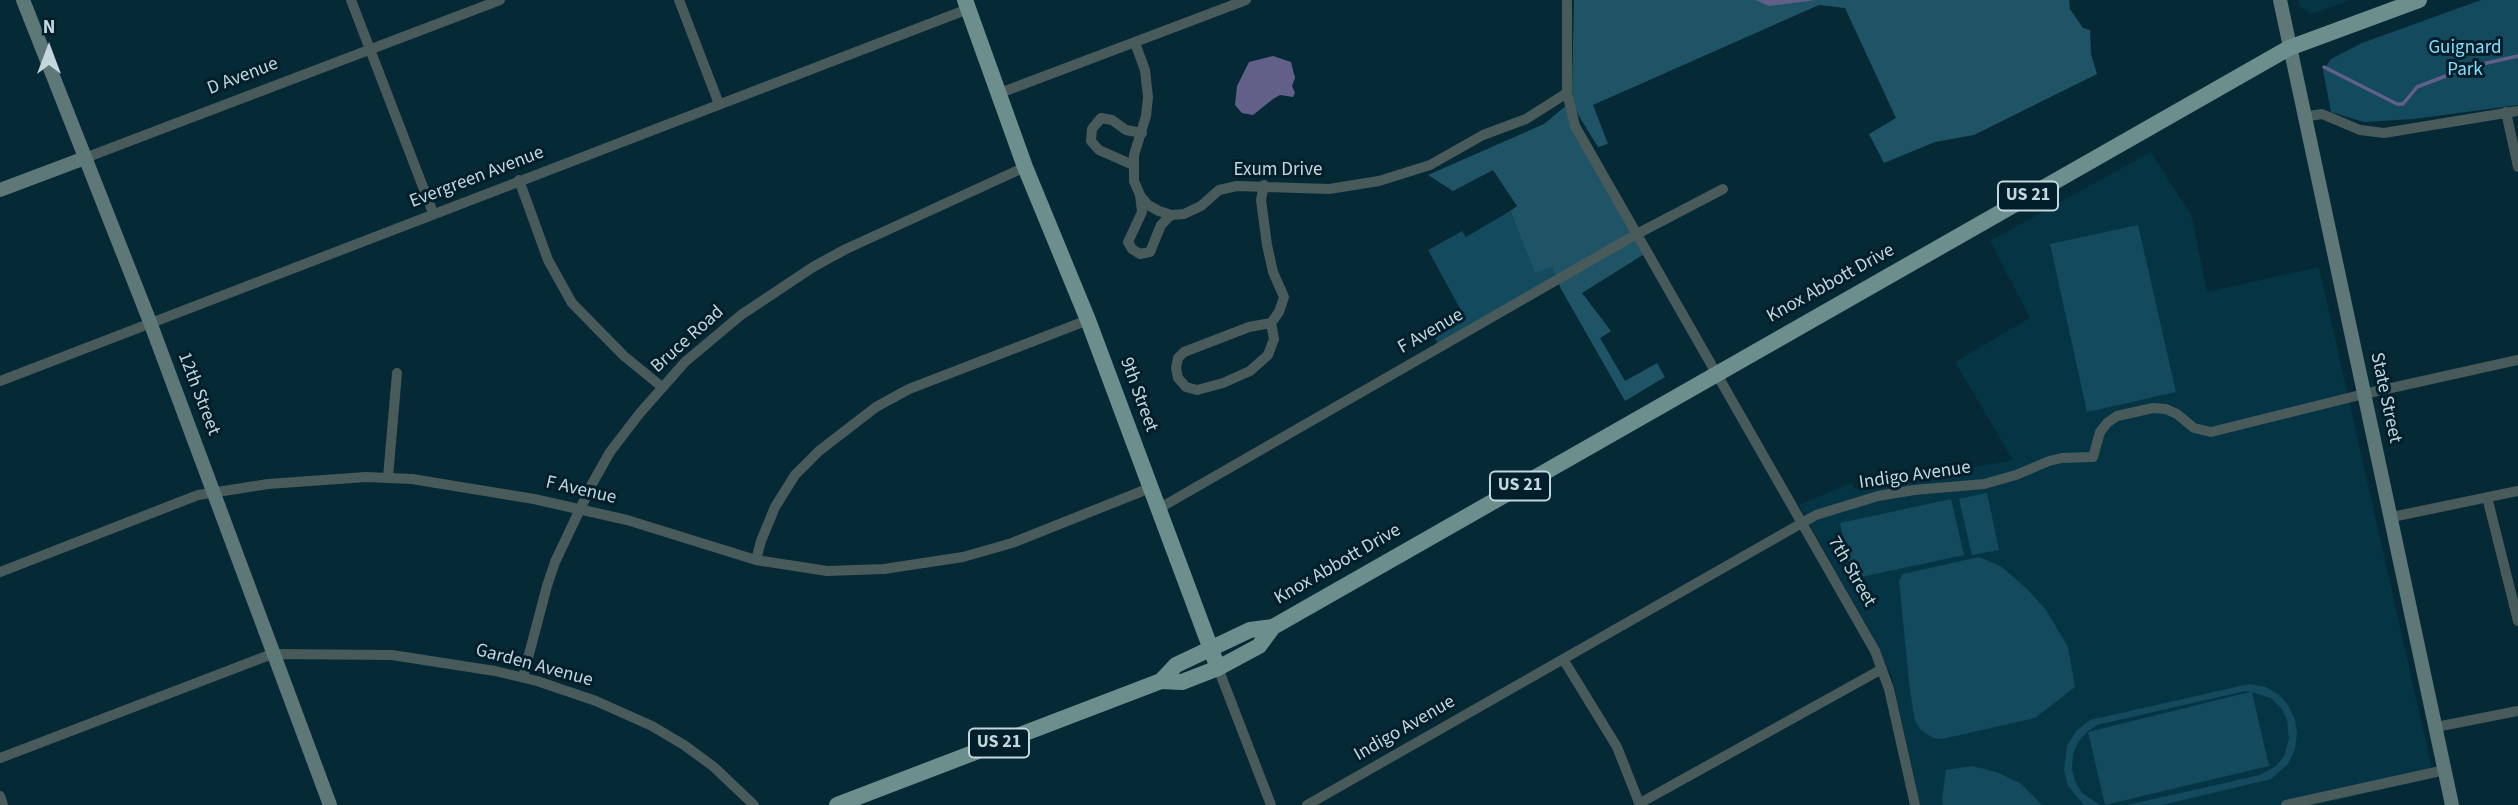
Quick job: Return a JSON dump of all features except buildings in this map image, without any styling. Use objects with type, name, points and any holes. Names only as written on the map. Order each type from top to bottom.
[{"type":"main road","name":"12th Street","points":[[23,0],[150,322],[330,805]]},
{"type":"main road","name":"State Street","points":[[2280,0],[2288,48],[2392,517],[2452,805]]},
{"type":"main road","name":"Knox Abbott Drive","points":[[1161,681],[1176,665],[1250,630],[1273,627],[2288,48],[2419,0]]},
{"type":"main road","name":"9th Street","points":[[966,5],[1026,167],[1088,320],[1218,668]]},
{"type":"main road","name":"D Avenue","points":[[0,190],[85,158]]},
{"type":"main road","name":"Knox Abbott Drive","points":[[837,805],[1161,681],[1182,682],[1218,668],[1259,646],[1273,627]]},
{"type":"street","points":[[351,0],[432,214]]},
{"type":"street","name":"D Avenue","points":[[85,158],[500,0]]},
{"type":"street","points":[[679,0],[719,104]]},
{"type":"street","points":[[1000,93],[1246,0]]},
{"type":"street","name":"7th Street","points":[[1567,0],[1567,93],[1575,126],[1635,235],[1863,628],[1882,669],[1899,728],[1915,805]]},
{"type":"street","name":"Evergreen Avenue","points":[[0,381],[719,104],[966,5]]},
{"type":"street","points":[[1135,43],[1143,61],[1147,85],[1146,116],[1133,165],[1134,181],[1148,205],[1171,215],[1161,225],[1150,251],[1140,254],[1132,249],[1128,242],[1142,212],[1140,195]]},
{"type":"street","name":"Exum Drive","points":[[1171,215],[1184,214],[1201,206],[1219,190],[1237,186],[1329,188],[1379,181],[1419,169],[1483,135],[1526,119],[1567,93]]},
{"type":"street","points":[[2303,117],[2322,114],[2360,130],[2384,133],[2518,111]]},
{"type":"street","points":[[2506,112],[2518,167]]},
{"type":"street","points":[[1133,165],[1100,150],[1091,141],[1092,129],[1101,118],[1112,120],[1126,130],[1142,133]]},
{"type":"street","name":"Bruce Road","points":[[523,677],[547,586],[603,463],[662,387],[712,338],[741,315],[803,274],[846,250],[1026,167]]},
{"type":"street","points":[[519,180],[548,260],[572,303],[624,356],[662,387]]},
{"type":"street","points":[[1264,185],[1261,200],[1267,245],[1273,272],[1284,297],[1279,312],[1271,323],[1249,327],[1184,352],[1178,358],[1178,378],[1186,387],[1197,390],[1223,383],[1250,371],[1268,355],[1274,339],[1271,323]]},
{"type":"street","name":"F Avenue","points":[[1158,509],[1635,235],[1723,189]]},
{"type":"street","points":[[756,560],[775,507],[795,475],[819,451],[876,407],[909,389],[1088,320]]},
{"type":"street","name":"Indigo Avenue","points":[[1307,805],[1801,521],[1839,506],[1878,496],[1984,484],[2016,475],[2049,461],[2093,457],[2100,432],[2107,423],[2117,416],[2153,408],[2166,409],[2178,414],[2194,428],[2211,432],[2518,360]]},
{"type":"street","points":[[388,477],[397,373]]},
{"type":"street","name":"F Avenue","points":[[0,572],[198,495],[257,485],[388,477],[534,499],[627,520],[756,560],[827,571],[884,569],[944,562],[1012,543],[1150,488]]},
{"type":"street","points":[[2392,517],[2518,491]]},
{"type":"street","points":[[2487,497],[2518,621]]},
{"type":"street","points":[[0,758],[272,654]]},
{"type":"street","name":"Garden Avenue","points":[[272,654],[392,656],[459,664],[523,677],[596,701],[652,726],[704,759],[754,805]]},
{"type":"street","points":[[1563,659],[1616,747],[1640,804],[1882,669]]},
{"type":"street","name":"9th Street","points":[[1218,668],[1271,805]]},
{"type":"street","points":[[2436,727],[2518,711]]},
{"type":"street","points":[[2286,805],[2445,769]]},
{"type":"street","points":[[0,796],[4,805]]},
{"type":"shaded area","points":[[1574,0],[2069,0],[2070,9],[2083,28],[2090,30],[2091,54],[2097,74],[1974,135],[1935,142],[1884,163],[1869,134],[1896,118],[1845,8],[1819,5],[1593,105],[1608,144],[1598,147],[1574,108]]},
{"type":"shaded area","points":[[1756,0],[1816,0],[1769,6]]},
{"type":"shaded area","points":[[2298,0],[2351,0],[2312,14],[2299,6]]},
{"type":"shaded area","points":[[1273,56],[1291,62],[1295,78],[1292,86],[1295,93],[1293,97],[1280,95],[1253,115],[1242,113],[1235,105],[1237,86],[1249,62]]},
{"type":"shaded area","points":[[1568,104],[1646,253],[1582,293],[1611,331],[1600,338],[1625,381],[1657,363],[1665,377],[1625,401],[1561,289],[1552,267],[1535,273],[1510,211],[1517,206],[1493,170],[1453,191],[1428,175],[1544,124]]},
{"type":"shaded area","points":[[2151,152],[2192,217],[2207,292],[2319,267],[2434,778],[2316,805],[1920,805],[1892,677],[1868,628],[1799,505],[1851,483],[1855,489],[2013,460],[1955,362],[2030,318],[1990,241]]},
{"type":"green space","name":"Guignard Park","points":[[2481,0],[2518,0],[2518,105],[2414,119],[2364,122],[2331,112],[2323,70],[2331,59],[2362,43]]},
{"type":"green space","points":[[1510,211],[1535,272],[1552,266],[1557,280],[1440,347],[1431,332],[1463,314],[1428,250],[1462,231],[1466,237]]},
{"type":"green space","points":[[2138,225],[2176,392],[2087,412],[2050,244]]},
{"type":"green space","points":[[1987,493],[1999,550],[1972,555],[1959,499]]},
{"type":"green space","points":[[1951,499],[1964,555],[1852,579],[1840,523]]},
{"type":"green space","points":[[1979,557],[2002,567],[2046,610],[2068,647],[2075,687],[2035,718],[1942,739],[1933,738],[1921,730],[1915,721],[1899,580],[1903,574]]},
{"type":"green space","points":[[2249,684],[2266,687],[2279,695],[2288,705],[2295,720],[2295,749],[2288,764],[2271,779],[2162,805],[2127,805],[2260,775],[2276,766],[2284,756],[2289,739],[2287,720],[2281,708],[2271,698],[2252,692],[2269,766],[2105,805],[2088,732],[2250,692],[2245,691],[2097,725],[2087,732],[2078,742],[2073,754],[2072,769],[2082,793],[2100,805],[2084,805],[2068,786],[2064,770],[2067,746],[2076,731],[2090,720]]},
{"type":"green space","points":[[1972,766],[1996,772],[2020,783],[2042,805],[1943,805],[1946,770]]},
{"type":"waterway","points":[[2324,67],[2397,104],[2403,104],[2417,87],[2469,67],[2518,56]]}]
